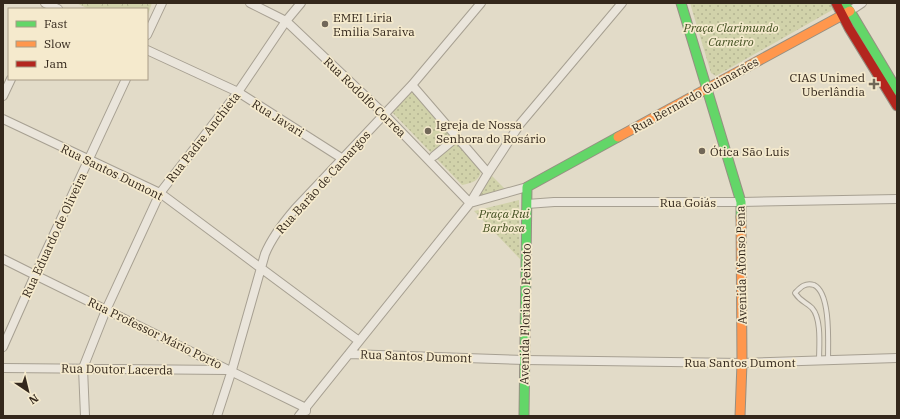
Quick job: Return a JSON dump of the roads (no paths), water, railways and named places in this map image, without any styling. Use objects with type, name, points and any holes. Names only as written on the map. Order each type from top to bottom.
[{"type":"street","points":[[148,33],[162,3]]},
{"type":"street","name":"Rua Rodolfo Correa","points":[[250,3],[286,21],[384,114],[470,203]]},
{"type":"street","name":"Rua Padre Anchieta","points":[[85,416],[83,368],[106,310],[160,192],[238,92],[286,21],[301,3]]},
{"type":"street","name":"Rua Barão de Camargos","points":[[216,416],[232,370],[269,244],[280,227],[384,114],[412,86],[481,3]]},
{"type":"street","points":[[359,341],[470,203],[520,124],[622,3]]},
{"type":"street","name":"Avenida Afonso Pena","points":[[681,3],[741,202],[742,363],[740,416]]},
{"type":"street","points":[[836,3],[897,106]]},
{"type":"street","points":[[842,3],[850,11],[897,90]]},
{"type":"street","name":"Rua Bernardo Guimarães","points":[[527,187],[706,88],[850,11],[862,3]]},
{"type":"street","points":[[45,5],[55,8]]},
{"type":"street","name":"Rua Javari","points":[[148,50],[238,92],[343,158]]},
{"type":"street","points":[[3,96],[11,80]]},
{"type":"street","name":"Rua Eduardo de Oliveira","points":[[3,347],[126,80]]},
{"type":"street","points":[[412,86],[488,173]]},
{"type":"street","name":"Rua Santos Dumont","points":[[3,119],[88,160],[160,192],[359,341],[349,354]]},
{"type":"street","points":[[434,156],[457,137]]},
{"type":"street","points":[[470,203],[527,187]]},
{"type":"street","name":"Avenida Floriano Peixoto","points":[[524,416],[527,187]]},
{"type":"street","name":"Rua Goiás","points":[[527,204],[554,202],[741,202],[897,199]]},
{"type":"street","name":"Rua Professor Mário Porto","points":[[3,258],[35,276],[232,370],[306,412]]},
{"type":"street","points":[[299,416],[306,412],[349,354]]},
{"type":"street","name":"Rua Santos Dumont","points":[[349,354],[525,360],[742,363],[897,358]]},
{"type":"street","name":"Rua Doutor Lacerda","points":[[3,368],[232,370]]},
{"type":"lane","points":[[819,361],[817,318],[812,308],[800,300],[795,294],[802,286],[810,284],[817,287],[824,298],[826,309],[828,361]]},
{"type":"place","name":"EMEI Liria Emilia Saraiva","points":[[325,24]]},
{"type":"place","name":"CIAS Unimed Uberlândia","points":[[874,84]]},
{"type":"place","name":"Igreja de Nossa Senhora do Rosário","points":[[428,131]]},
{"type":"place","name":"Ótica São Luis","points":[[702,151]]},
{"type":"park label","name":"Praça Clarimundo Carneiro","points":[[731,34]]},
{"type":"park label","name":"Praça Rui Barbosa","points":[[504,220]]}]
